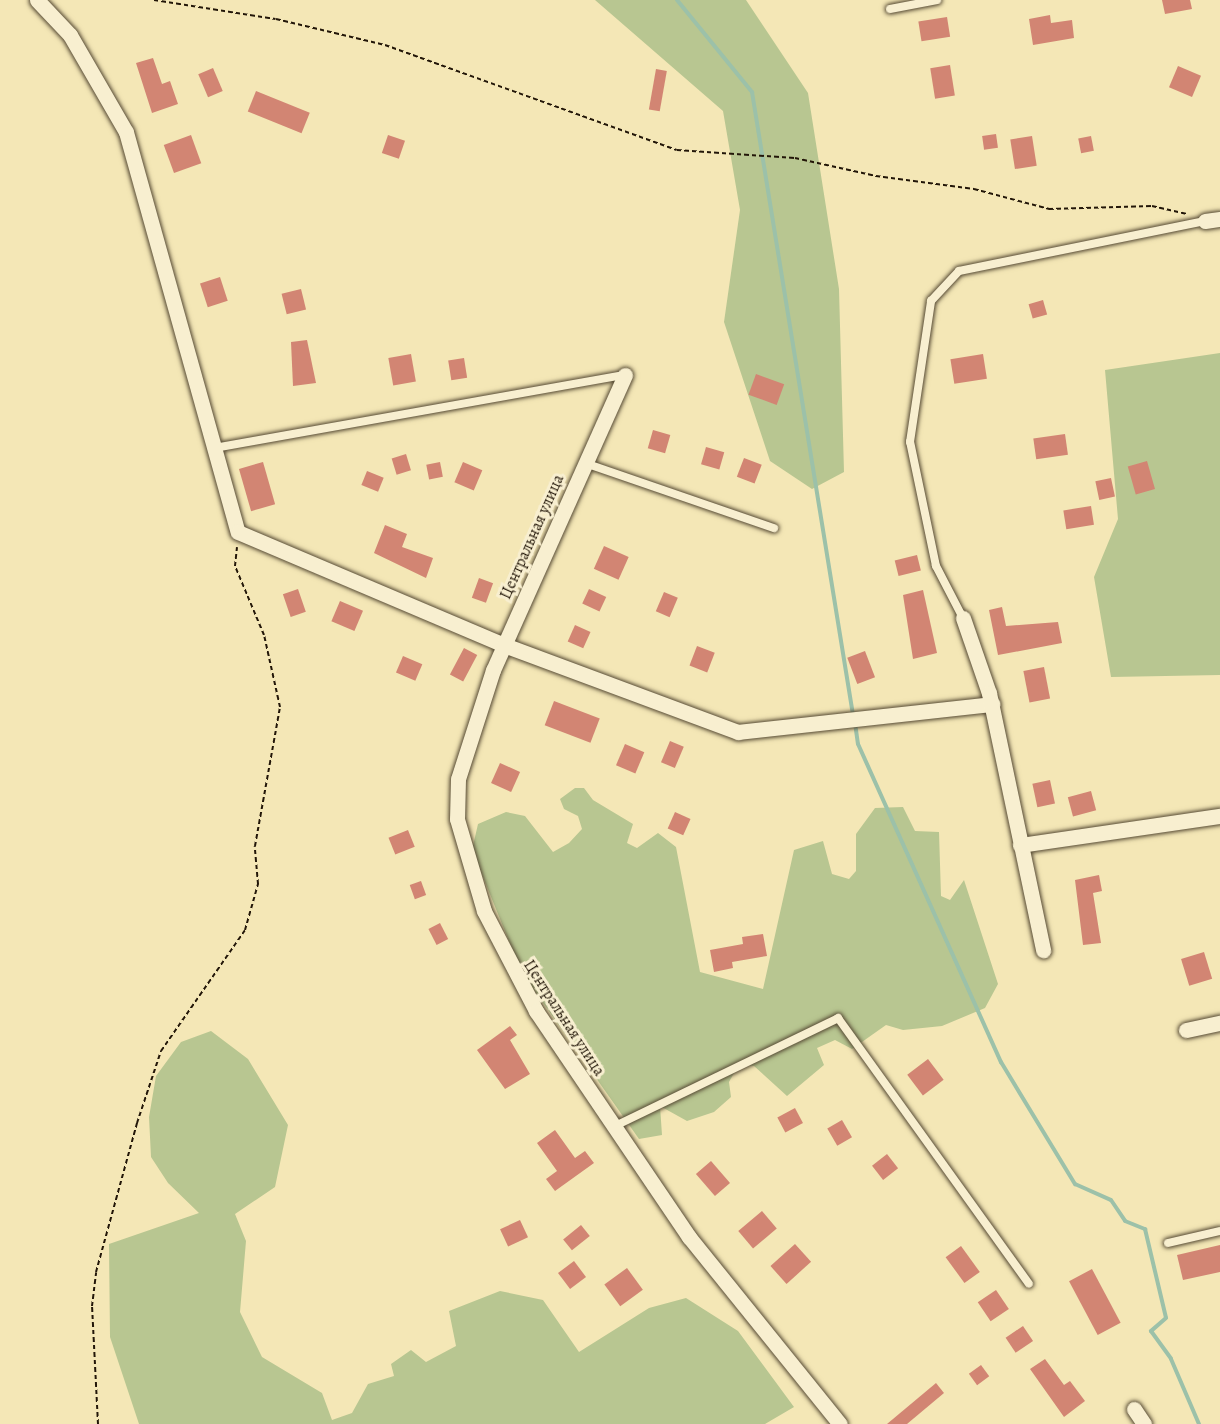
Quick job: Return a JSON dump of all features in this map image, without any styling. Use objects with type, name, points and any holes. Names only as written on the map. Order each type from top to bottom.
[{"type":"street","points":[[39,1],[70,35],[126,132],[238,532],[504,645],[738,732],[992,704]]},
{"type":"street","name":"Центральная улица","points":[[625,375],[504,645],[458,779],[457,819],[468,868],[509,966],[689,1237],[840,1424]]},
{"type":"street","points":[[963,618],[992,704],[1043,950]]},
{"type":"street","points":[[1020,845],[1220,816]]},
{"type":"street","points":[[1186,1030],[1220,1023]]},
{"type":"street","points":[[1134,1409],[1144,1424]]},
{"type":"lane","points":[[890,9],[937,0]]},
{"type":"lane","points":[[963,618],[936,566],[910,442],[917,369],[931,301],[959,271],[1212,220]]},
{"type":"lane","points":[[214,448],[625,375]]},
{"type":"lane","points":[[585,463],[774,528]]},
{"type":"lane","points":[[615,1126],[838,1018],[1029,1284]]},
{"type":"lane","points":[[1168,1243],[1220,1231]]},
{"type":"path","points":[[154,0],[276,19],[385,45],[677,150],[795,158],[876,176],[974,189],[1049,209],[1152,206],[1212,220]]},
{"type":"path","points":[[98,1424],[92,1306],[96,1272],[137,1123],[161,1050],[245,930],[258,884],[255,846],[280,707],[264,635],[235,566],[238,532]]},
{"type":"green space","points":[[595,0],[746,0],[808,93],[839,289],[844,472],[812,489],[770,461],[724,322],[740,210],[723,111]]},
{"type":"green space","points":[[1220,353],[1220,675],[1111,677],[1094,577],[1118,519],[1105,370]]},
{"type":"green space","points":[[575,788],[584,788],[593,800],[633,824],[627,843],[637,848],[658,833],[676,847],[700,972],[763,989],[794,850],[823,841],[832,874],[849,879],[856,871],[856,834],[875,808],[903,807],[915,831],[939,832],[941,896],[950,900],[964,880],[998,984],[985,1008],[942,1026],[903,1030],[886,1025],[852,1049],[835,1040],[817,1048],[824,1065],[787,1096],[754,1066],[739,1064],[729,1082],[731,1097],[714,1112],[687,1121],[660,1106],[662,1135],[639,1139],[522,973],[472,850],[478,824],[506,812],[525,816],[553,852],[569,843],[582,829],[578,816],[564,809],[560,799]]},
{"type":"green space","points":[[211,1031],[248,1059],[288,1125],[275,1187],[235,1214],[246,1241],[240,1312],[262,1357],[322,1393],[332,1420],[352,1413],[368,1384],[394,1376],[391,1364],[411,1350],[426,1362],[456,1346],[449,1311],[500,1291],[543,1300],[579,1352],[649,1308],[686,1298],[738,1331],[794,1407],[765,1424],[139,1424],[110,1337],[109,1244],[199,1213],[168,1183],[151,1157],[149,1117],[156,1076],[181,1042]]},
{"type":"building","points":[[1162,0],[1190,0],[1192,9],[1165,14]]},
{"type":"building","points":[[1050,15],[1051,23],[1072,20],[1074,38],[1033,45],[1029,19]]},
{"type":"building","points":[[947,17],[950,37],[921,41],[918,22]]},
{"type":"building","points":[[153,58],[162,84],[170,81],[178,104],[152,113],[136,63]]},
{"type":"building","points":[[950,65],[955,96],[935,99],[930,68]]},
{"type":"building","points":[[1178,66],[1201,76],[1192,97],[1169,87]]},
{"type":"building","points":[[213,68],[223,91],[208,97],[198,74]]},
{"type":"building","points":[[656,69],[667,71],[660,111],[649,109]]},
{"type":"building","points":[[256,91],[310,113],[302,133],[248,111]]},
{"type":"building","points":[[996,134],[998,148],[984,150],[982,136]]},
{"type":"building","points":[[191,135],[201,163],[174,173],[164,145]]},
{"type":"building","points":[[388,135],[405,141],[399,159],[382,153]]},
{"type":"building","points":[[1032,136],[1037,166],[1015,169],[1010,139]]},
{"type":"building","points":[[1091,136],[1094,151],[1081,153],[1078,138]]},
{"type":"building","points":[[220,277],[228,301],[208,307],[200,283]]},
{"type":"building","points":[[301,289],[306,309],[287,314],[282,294]]},
{"type":"building","points":[[1043,300],[1047,314],[1033,319],[1029,304]]},
{"type":"building","points":[[307,340],[316,383],[293,386],[291,342]]},
{"type":"building","points":[[411,354],[416,382],[393,386],[388,358]]},
{"type":"building","points":[[983,354],[987,379],[954,384],[950,359]]},
{"type":"building","points":[[464,358],[467,378],[451,380],[448,361]]},
{"type":"building","points":[[756,374],[784,384],[777,405],[748,395]]},
{"type":"building","points":[[653,430],[670,435],[665,453],[648,448]]},
{"type":"building","points":[[1065,434],[1068,455],[1036,459],[1033,438]]},
{"type":"building","points":[[706,447],[724,452],[719,470],[701,464]]},
{"type":"building","points":[[406,454],[411,470],[397,475],[392,458]]},
{"type":"building","points":[[744,458],[762,465],[755,483],[737,477]]},
{"type":"building","points":[[1147,461],[1155,489],[1136,494],[1128,467]]},
{"type":"building","points":[[263,462],[275,504],[251,511],[239,469]]},
{"type":"building","points":[[440,462],[443,477],[429,479],[426,465]]},
{"type":"building","points":[[463,462],[482,470],[474,490],[454,482]]},
{"type":"building","points":[[367,471],[384,478],[378,492],[361,485]]},
{"type":"building","points":[[1111,478],[1115,497],[1099,500],[1095,481]]},
{"type":"building","points":[[1091,506],[1094,525],[1066,529],[1063,510]]},
{"type":"building","points":[[385,525],[407,534],[402,547],[433,558],[426,578],[374,553]]},
{"type":"building","points":[[604,546],[629,557],[618,580],[594,569]]},
{"type":"building","points":[[917,555],[921,571],[899,576],[895,561]]},
{"type":"building","points":[[479,578],[493,583],[486,603],[472,598]]},
{"type":"building","points":[[298,589],[306,612],[291,617],[283,594]]},
{"type":"building","points":[[589,589],[606,597],[599,612],[582,604]]},
{"type":"building","points":[[923,590],[937,653],[913,659],[903,595]]},
{"type":"building","points":[[664,592],[678,598],[670,617],[656,611]]},
{"type":"building","points":[[340,601],[363,611],[354,631],[331,621]]},
{"type":"building","points":[[1002,607],[1006,626],[1058,622],[1062,643],[998,655],[989,610]]},
{"type":"building","points":[[575,625],[591,632],[583,648],[568,641]]},
{"type":"building","points":[[697,646],[715,653],[707,672],[689,666]]},
{"type":"building","points":[[464,648],[477,655],[463,682],[450,674]]},
{"type":"building","points":[[865,651],[875,677],[857,684],[847,658]]},
{"type":"building","points":[[403,656],[422,664],[415,681],[396,673]]},
{"type":"building","points":[[1044,667],[1050,698],[1029,702],[1023,671]]},
{"type":"building","points":[[554,701],[600,719],[590,743],[545,725]]},
{"type":"building","points":[[670,741],[684,747],[675,768],[661,762]]},
{"type":"building","points":[[625,744],[644,752],[635,773],[616,765]]},
{"type":"building","points":[[500,763],[520,772],[511,792],[491,783]]},
{"type":"building","points":[[1050,780],[1055,803],[1037,807],[1032,784]]},
{"type":"building","points":[[1091,791],[1096,810],[1073,817],[1068,797]]},
{"type":"building","points":[[675,812],[691,819],[683,835],[668,828]]},
{"type":"building","points":[[408,830],[415,847],[395,855],[389,838]]},
{"type":"building","points":[[1099,875],[1102,891],[1093,893],[1101,943],[1083,945],[1075,880]]},
{"type":"building","points":[[421,881],[426,895],[415,899],[410,885]]},
{"type":"building","points":[[440,923],[448,939],[437,945],[428,929]]},
{"type":"building","points":[[763,934],[767,956],[732,962],[733,968],[714,972],[710,950],[743,944],[742,937]]},
{"type":"building","points":[[1204,952],[1212,979],[1189,986],[1181,959]]},
{"type":"building","points":[[510,1026],[517,1035],[510,1040],[530,1074],[505,1089],[477,1050]]},
{"type":"building","points":[[928,1059],[944,1080],[923,1095],[907,1075]]},
{"type":"building","points":[[795,1108],[803,1123],[785,1132],[777,1117]]},
{"type":"building","points":[[842,1120],[852,1137],[837,1146],[827,1128]]},
{"type":"building","points":[[555,1130],[575,1158],[585,1151],[594,1163],[555,1191],[546,1179],[557,1171],[537,1143]]},
{"type":"building","points":[[887,1154],[898,1168],[883,1180],[872,1166]]},
{"type":"building","points":[[711,1161],[730,1183],[715,1196],[696,1174]]},
{"type":"building","points":[[762,1211],[777,1229],[753,1249],[738,1231]]},
{"type":"building","points":[[520,1220],[528,1237],[508,1247],[500,1229]]},
{"type":"building","points":[[581,1225],[590,1236],[572,1250],[563,1239]]},
{"type":"building","points":[[795,1244],[811,1262],[787,1284],[770,1266]]},
{"type":"building","points":[[1220,1245],[1220,1272],[1183,1280],[1177,1255]]},
{"type":"building","points":[[961,1246],[980,1272],[964,1283],[946,1257]]},
{"type":"building","points":[[574,1261],[586,1277],[570,1289],[558,1273]]},
{"type":"building","points":[[627,1268],[643,1290],[620,1306],[604,1284]]},
{"type":"building","points":[[1092,1269],[1121,1323],[1098,1335],[1069,1281]]},
{"type":"building","points":[[996,1290],[1009,1309],[991,1321],[978,1302]]},
{"type":"building","points":[[1023,1326],[1033,1341],[1016,1353],[1006,1338]]},
{"type":"building","points":[[1045,1359],[1064,1385],[1070,1381],[1085,1401],[1064,1417],[1030,1369]]},
{"type":"building","points":[[981,1365],[989,1376],[977,1385],[969,1374]]},
{"type":"building","points":[[936,1383],[944,1393],[907,1424],[887,1424]]},
{"type":"waterway","points":[[677,0],[752,92],[853,715]]},
{"type":"waterway","points":[[855,723],[858,744],[1001,1062],[1075,1184],[1111,1200],[1125,1221],[1145,1229],[1166,1318],[1151,1331],[1171,1359],[1199,1424]]}]
